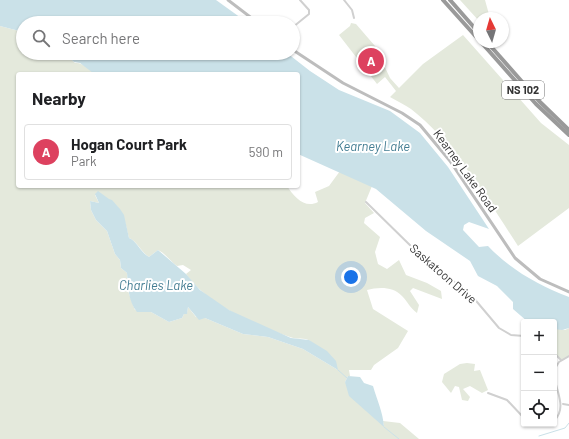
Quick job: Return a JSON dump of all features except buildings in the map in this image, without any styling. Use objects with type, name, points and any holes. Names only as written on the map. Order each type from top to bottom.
[{"type":"highway","points":[[440,0],[457,16]]},
{"type":"highway","name":"NS 102","points":[[443,0],[473,33]]},
{"type":"highway","points":[[451,0],[473,26]]},
{"type":"highway","name":"NS 102","points":[[486,48],[550,119],[569,135]]},
{"type":"highway","name":"NS 102","points":[[492,48],[539,101],[569,130]]},
{"type":"main road","points":[[228,0],[249,16]]},
{"type":"main road","name":"Kearney Lake Road","points":[[300,55],[314,66],[343,83],[402,113],[420,125],[454,167],[515,258],[540,279],[569,292]]},
{"type":"street","points":[[300,0],[309,10],[309,14],[300,21]]},
{"type":"street","points":[[344,0],[352,10],[354,18]]},
{"type":"street","name":"Saskatoon Drive","points":[[366,202],[417,252],[472,296],[499,328],[511,335],[521,336]]},
{"type":"street","points":[[556,355],[562,361]]},
{"type":"street","points":[[557,418],[561,414],[563,404],[554,372],[557,364],[569,356]]},
{"type":"street","points":[[488,393],[508,401],[521,415]]},
{"type":"street","points":[[563,404],[569,405]]},
{"type":"shaded area","points":[[460,0],[485,0],[488,12],[473,12],[473,14]]},
{"type":"shaded area","points":[[351,23],[356,24],[375,46],[390,78],[399,88],[423,64],[463,35],[541,123],[569,145],[569,208],[518,246],[482,191],[442,138],[427,122],[411,109],[390,97],[396,91],[385,77],[377,84],[339,35],[350,26]]},
{"type":"shaded area","points":[[0,26],[16,30],[16,60],[72,60],[75,63],[84,65],[94,72],[16,72],[16,188],[288,188],[300,201],[313,204],[318,202],[315,192],[329,186],[340,171],[372,186],[365,203],[374,213],[365,218],[364,223],[380,237],[375,252],[378,264],[387,269],[399,260],[406,275],[427,283],[441,291],[442,299],[413,288],[410,291],[419,305],[417,313],[402,296],[394,290],[376,288],[367,290],[373,309],[408,331],[398,348],[374,365],[371,370],[349,370],[350,376],[348,376],[345,382],[384,426],[383,421],[400,423],[419,439],[0,439]],"holes":[[[95,195],[111,201],[123,215],[129,238],[132,239],[149,257],[158,250],[161,251],[177,266],[183,265],[191,270],[186,274],[195,285],[219,304],[233,313],[262,326],[292,338],[308,340],[318,347],[338,370],[303,349],[268,337],[243,334],[205,318],[196,317],[188,307],[187,313],[184,314],[182,318],[169,322],[151,312],[135,310],[128,291],[127,273],[121,268],[120,260],[115,254],[107,231],[96,220],[91,210],[90,201],[99,203]]]},
{"type":"shaded area","points":[[557,328],[565,330],[569,328],[569,356],[562,361],[557,356]]},
{"type":"shaded area","points":[[460,364],[475,364],[474,371],[480,370],[488,390],[482,393],[470,386],[463,389],[470,397],[468,401],[462,400],[459,387],[455,386],[451,393],[442,382],[444,374]]},
{"type":"water","points":[[0,0],[216,0],[238,16],[16,16],[16,30],[0,26]]},
{"type":"water","name":"Kearney Lake","points":[[72,60],[296,60],[339,90],[390,111],[420,133],[448,167],[489,229],[469,222],[464,225],[463,230],[479,247],[488,246],[516,270],[536,282],[569,297],[569,328],[557,329],[557,319],[525,319],[513,309],[513,302],[497,286],[478,276],[470,261],[426,231],[376,189],[300,155],[300,72],[92,72],[80,63]]},
{"type":"water","name":"Charlies Lake","points":[[98,191],[112,200],[120,209],[124,215],[129,238],[132,239],[146,255],[149,257],[158,250],[186,274],[200,290],[229,310],[291,338],[309,340],[327,351],[336,361],[338,370],[303,349],[268,337],[243,334],[205,318],[199,320],[188,307],[187,314],[184,314],[182,318],[169,322],[151,312],[137,312],[130,298],[127,273],[121,268],[120,260],[115,254],[107,231],[96,220],[91,210],[90,201],[99,203],[95,194]]},
{"type":"water","points":[[348,376],[360,377],[364,383],[373,386],[381,411],[384,427],[349,396],[345,382]]},
{"type":"waterway","points":[[338,370],[347,378]]},
{"type":"waterway","points":[[539,436],[565,428],[569,423]]},
{"type":"waterway","points":[[384,427],[399,439]]},
{"type":"place","name":"Hogan Court Park","points":[[371,61]]}]
